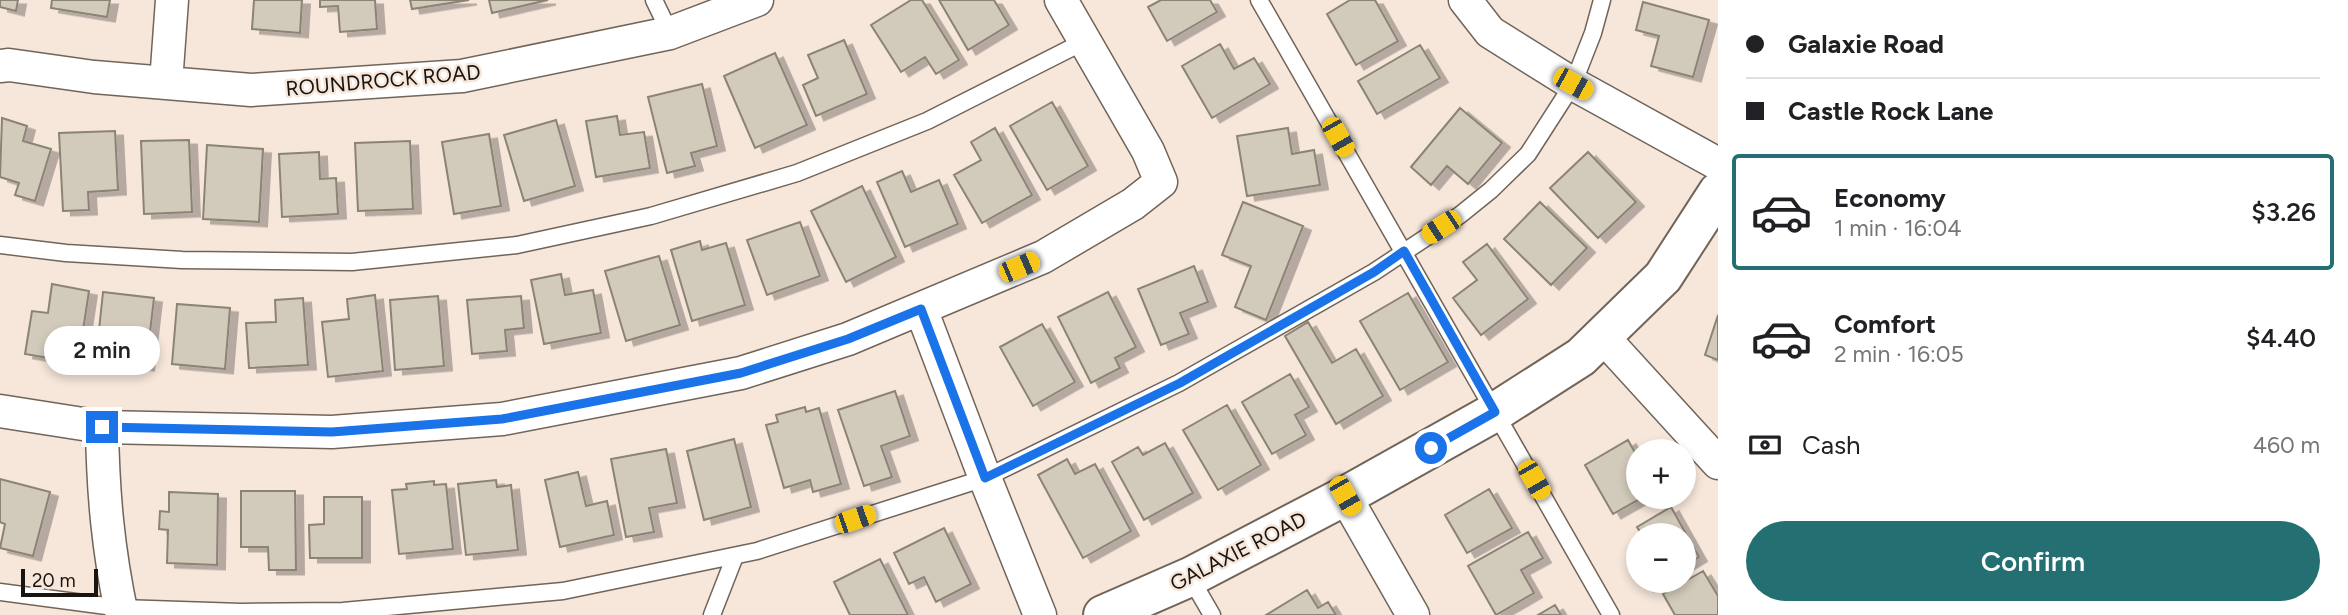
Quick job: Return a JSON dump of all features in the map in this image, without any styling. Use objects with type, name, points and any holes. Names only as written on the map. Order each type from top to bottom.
[{"type":"street","points":[[166,83],[172,0]]},
{"type":"street","name":"ROUNDROCK ROAD","points":[[0,66],[251,90],[462,76],[670,33],[757,0]]},
{"type":"street","points":[[0,411],[102,427],[332,432],[502,419],[741,373],[848,339],[1043,257],[1133,204],[1161,183],[1148,150],[1061,0]]},
{"type":"street","points":[[1465,0],[1490,32],[1573,84],[1718,164]]},
{"type":"street","name":"GALAXIE ROAD","points":[[1103,615],[1190,577],[1345,496],[1495,412],[1581,357],[1663,277],[1718,192]]},
{"type":"street","points":[[921,309],[1040,615]]},
{"type":"street","points":[[1603,337],[1718,463]]},
{"type":"street","points":[[102,427],[105,513],[113,573],[122,611]]},
{"type":"street","points":[[1345,496],[1413,615]]},
{"type":"lane","points":[[654,0],[670,33]]},
{"type":"lane","points":[[1259,0],[1611,615]]},
{"type":"lane","points":[[0,592],[122,611],[313,613],[563,591],[757,551],[985,478],[1180,383],[1374,272],[1460,215],[1492,190],[1528,154],[1573,84],[1593,33],[1602,0]]},
{"type":"lane","points":[[0,245],[66,253],[182,260],[339,262],[517,245],[651,216],[797,173],[928,121],[1086,41]]},
{"type":"lane","points":[[712,615],[735,556]]},
{"type":"lane","points":[[1190,577],[1212,615]]},
{"type":"building","points":[[0,0],[18,0],[16,11],[0,7]]},
{"type":"building","points":[[52,0],[110,0],[107,17],[51,8]]},
{"type":"building","points":[[254,0],[302,0],[300,33],[252,29]]},
{"type":"building","points":[[320,0],[375,0],[377,29],[340,32],[338,6],[320,7]]},
{"type":"building","points":[[410,0],[469,0],[412,9]]},
{"type":"building","points":[[489,0],[548,0],[492,13]]},
{"type":"building","points":[[911,0],[922,0],[959,60],[936,74],[925,57],[901,72],[871,25]]},
{"type":"building","points":[[939,0],[994,0],[1009,25],[968,50]]},
{"type":"building","points":[[1161,0],[1210,0],[1217,12],[1167,41],[1148,7]]},
{"type":"building","points":[[1350,0],[1375,0],[1398,41],[1356,65],[1327,14]]},
{"type":"building","points":[[1643,2],[1709,20],[1693,77],[1651,66],[1659,36],[1636,30]]},
{"type":"building","points":[[844,40],[867,94],[816,116],[803,85],[818,78],[808,55]]},
{"type":"building","points":[[1220,44],[1234,69],[1254,58],[1270,84],[1212,118],[1182,66]]},
{"type":"building","points":[[1420,45],[1440,78],[1377,114],[1358,81]]},
{"type":"building","points":[[775,53],[807,125],[755,148],[724,76]]},
{"type":"building","points":[[702,84],[717,146],[691,153],[695,166],[667,173],[648,97]]},
{"type":"building","points":[[1052,102],[1088,166],[1047,190],[1010,126]]},
{"type":"building","points":[[1460,108],[1502,143],[1468,184],[1447,166],[1431,185],[1411,167]]},
{"type":"building","points":[[617,116],[620,135],[644,132],[650,168],[596,177],[586,121]]},
{"type":"building","points":[[2,118],[27,126],[23,141],[51,149],[35,201],[15,195],[19,183],[0,177]]},
{"type":"building","points":[[556,120],[575,186],[524,201],[504,135]]},
{"type":"building","points":[[995,128],[1032,195],[982,223],[954,175],[981,160],[971,142]]},
{"type":"building","points":[[1288,128],[1292,154],[1314,150],[1320,185],[1247,196],[1237,136]]},
{"type":"building","points":[[115,131],[118,190],[88,192],[89,210],[63,211],[59,133]]},
{"type":"building","points":[[489,134],[501,206],[454,214],[442,142]]},
{"type":"building","points":[[189,140],[192,212],[144,214],[141,141]]},
{"type":"building","points":[[410,141],[413,209],[358,211],[355,143]]},
{"type":"building","points":[[207,145],[263,149],[259,222],[203,219]]},
{"type":"building","points":[[319,152],[320,179],[336,178],[338,214],[282,217],[279,154]]},
{"type":"building","points":[[1588,152],[1636,202],[1598,238],[1550,188]]},
{"type":"building","points":[[902,171],[911,192],[939,180],[958,224],[905,247],[877,182]]},
{"type":"building","points":[[862,186],[896,257],[846,282],[811,211]]},
{"type":"building","points":[[1243,202],[1303,226],[1266,320],[1235,307],[1251,266],[1222,255]]},
{"type":"building","points":[[1540,202],[1587,248],[1551,285],[1504,239]]},
{"type":"building","points":[[800,222],[820,276],[767,295],[747,240]]},
{"type":"building","points":[[700,241],[702,250],[726,243],[745,305],[692,321],[671,250]]},
{"type":"building","points":[[1487,244],[1528,299],[1481,335],[1453,298],[1477,280],[1463,262]]},
{"type":"building","points":[[659,256],[680,325],[626,341],[605,271]]},
{"type":"building","points":[[1194,266],[1208,302],[1180,313],[1189,334],[1161,345],[1138,289]]},
{"type":"building","points":[[561,274],[565,295],[593,290],[601,333],[544,344],[531,280]]},
{"type":"building","points":[[52,284],[89,291],[78,363],[25,354],[32,311],[48,313]]},
{"type":"building","points":[[103,292],[154,298],[146,366],[96,359]]},
{"type":"building","points":[[1108,292],[1136,347],[1115,358],[1120,368],[1091,383],[1058,317]]},
{"type":"building","points":[[1408,293],[1448,362],[1400,390],[1360,321]]},
{"type":"building","points":[[375,295],[383,371],[328,377],[322,322],[349,319],[347,299]]},
{"type":"building","points":[[438,296],[444,366],[395,370],[390,300]]},
{"type":"building","points":[[521,296],[524,328],[505,330],[507,351],[472,354],[467,300]]},
{"type":"building","points":[[303,298],[308,365],[249,368],[246,323],[276,322],[275,300]]},
{"type":"building","points":[[177,304],[230,308],[225,369],[172,364]]},
{"type":"building","points":[[1718,315],[1718,360],[1705,355]]},
{"type":"building","points":[[1308,322],[1332,363],[1356,349],[1383,396],[1336,424],[1285,336]]},
{"type":"building","points":[[1042,324],[1075,382],[1033,406],[1000,347]]},
{"type":"building","points":[[1290,374],[1309,407],[1295,415],[1306,435],[1272,454],[1242,402]]},
{"type":"building","points":[[895,391],[910,436],[881,446],[892,477],[864,486],[838,410]]},
{"type":"building","points":[[1227,405],[1261,465],[1218,490],[1183,430]]},
{"type":"building","points":[[805,407],[806,412],[819,408],[841,484],[813,492],[810,480],[784,488],[766,425],[778,422],[776,415]]},
{"type":"building","points":[[734,439],[751,507],[704,520],[687,451]]},
{"type":"building","points":[[1626,441],[1626,507],[1613,514],[1585,465]]},
{"type":"building","points":[[1165,443],[1193,493],[1144,520],[1112,462],[1138,447],[1143,455]]},
{"type":"building","points":[[666,449],[677,503],[649,508],[654,532],[626,537],[611,459]]},
{"type":"building","points":[[1067,459],[1075,474],[1095,464],[1131,531],[1083,558],[1038,475]]},
{"type":"building","points":[[578,472],[586,506],[607,501],[614,535],[560,547],[545,480]]},
{"type":"building","points":[[0,479],[50,492],[33,556],[0,548],[5,524],[0,522]]},
{"type":"building","points":[[496,480],[497,487],[511,485],[518,550],[466,555],[458,484]]},
{"type":"building","points":[[434,481],[434,485],[446,484],[453,549],[399,554],[392,490],[407,489],[406,484]]},
{"type":"building","points":[[1489,489],[1512,528],[1467,553],[1445,515]]},
{"type":"building","points":[[241,491],[295,491],[296,570],[269,570],[268,547],[241,547]]},
{"type":"building","points":[[169,492],[218,494],[217,565],[167,563],[168,530],[159,529],[160,511],[169,512]]},
{"type":"building","points":[[324,497],[362,497],[362,558],[310,558],[309,525],[324,524]]},
{"type":"building","points":[[1672,509],[1680,523],[1644,523]]},
{"type":"building","points":[[944,528],[971,584],[936,602],[924,577],[909,584],[894,553]]},
{"type":"building","points":[[1528,532],[1543,558],[1521,570],[1534,593],[1496,615],[1468,566]]},
{"type":"building","points":[[880,559],[908,615],[850,615],[834,582]]},
{"type":"building","points":[[1703,571],[1718,596],[1718,615],[1675,615],[1663,594],[1696,593],[1696,575]]},
{"type":"building","points":[[1307,590],[1318,608],[1328,602],[1336,615],[1266,615]]},
{"type":"building","points":[[1555,605],[1561,615],[1538,615]]},
{"type":"route","points":[[102,427],[332,432],[502,419],[741,373],[848,339],[921,309],[985,478],[1180,383],[1374,272],[1404,251],[1495,412],[1431,448]]}]
